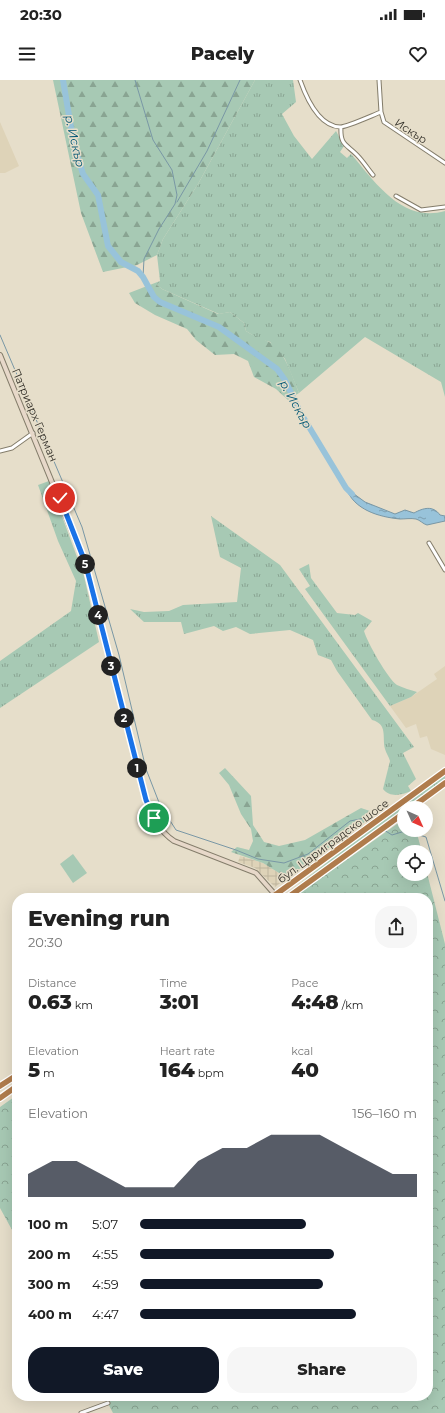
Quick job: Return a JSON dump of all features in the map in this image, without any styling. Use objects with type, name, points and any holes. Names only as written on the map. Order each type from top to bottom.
[{"type":"highway","name":"бул. Цариградско шосе","points":[[280,893],[445,771]]},
{"type":"highway","points":[[421,801],[445,783]]},
{"type":"highway","name":"бул. Цариградско шосе","points":[[294,893],[397,818]]},
{"type":"highway","points":[[0,1086],[12,1078]]},
{"type":"highway","points":[[0,1098],[12,1090]]},
{"type":"street","points":[[300,80],[309,103],[324,121],[341,127],[381,112]]},
{"type":"street","name":"Искър","points":[[379,80],[381,112],[384,122],[389,127],[445,163]]},
{"type":"street","points":[[341,127],[343,142],[357,155],[373,175]]},
{"type":"street","points":[[396,196],[421,210],[445,207]]},
{"type":"street","name":"Патриарх Герман","points":[[0,355],[85,562],[146,800],[154,818],[164,833],[174,841],[256,873],[272,893]]},
{"type":"street","points":[[0,451],[12,448],[33,433]]},
{"type":"street","points":[[429,543],[445,570]]},
{"type":"street","points":[[81,1413],[108,1403]]},
{"type":"shaded area","points":[[0,122],[19,166],[5,173],[0,173]]},
{"type":"shaded area","points":[[445,666],[445,755],[431,749],[427,736],[420,738],[416,724],[406,728],[390,706],[411,697],[437,679],[434,674]]},
{"type":"shaded area","points":[[240,856],[263,863],[287,878],[275,887],[255,868],[238,862]]},
{"type":"green space","points":[[53,80],[255,80],[198,184],[163,239],[157,255],[137,265],[103,272],[81,213]]},
{"type":"green space","points":[[255,80],[293,80],[296,102],[282,114],[294,136],[312,159],[336,131],[344,146],[340,152],[347,158],[351,154],[380,188],[391,198],[403,206],[416,211],[430,213],[445,211],[445,397],[441,382],[365,337],[299,393],[285,359],[270,342],[259,339],[246,331],[244,323],[230,312],[219,314],[162,289],[157,285],[160,281],[157,255],[163,239],[198,184]]},
{"type":"green space","points":[[160,281],[157,285],[162,289],[218,314],[230,312],[244,323],[246,331],[274,346],[284,357],[299,393],[288,400],[276,389],[254,377],[248,361],[234,354],[215,355],[196,340],[187,329],[155,315],[135,303],[129,293]]},
{"type":"green space","points":[[49,481],[84,576],[99,642],[0,708],[0,661],[71,611],[76,581],[58,541],[38,485]]},
{"type":"green space","points":[[211,516],[280,565],[414,747],[403,753],[416,779],[408,786],[411,791],[404,794],[393,795],[389,794],[383,789],[390,761],[385,749],[382,728],[377,722],[372,720],[337,671],[331,660],[318,655],[313,640],[290,630],[250,634],[236,627],[223,631],[214,626],[184,634],[181,622],[144,622],[130,609],[144,612],[169,611],[183,605],[237,602],[241,568],[220,557]]},
{"type":"green space","points":[[309,564],[311,578],[337,613],[355,615],[358,613],[372,621],[364,631],[369,643],[383,668],[393,681],[399,686],[417,692],[411,697],[390,706],[305,589],[310,586],[299,569]]},
{"type":"green space","points":[[225,768],[251,796],[253,825],[264,842],[279,846],[305,840],[361,808],[370,811],[373,816],[287,878],[263,863],[231,852],[237,847],[249,850],[253,841],[251,829],[241,814],[229,785],[219,773]]},
{"type":"green space","points":[[445,775],[445,779],[415,801],[410,801]]},
{"type":"green space","points":[[397,810],[397,814],[288,893],[330,860]]},
{"type":"green space","points":[[397,824],[397,837],[418,837],[420,845],[397,845],[397,881],[429,881],[432,893],[300,893]]},
{"type":"green space","points":[[73,854],[87,873],[73,883],[60,864]]},
{"type":"green space","points":[[433,897],[445,944],[445,1413],[113,1413],[107,1401],[433,1401]]},
{"type":"green space","points":[[12,1099],[12,1230],[0,1208],[0,1107]]},
{"type":"water","points":[[346,488],[365,502],[395,514],[405,510],[414,513],[428,508],[434,510],[440,515],[445,516],[445,521],[427,525],[416,519],[400,519],[376,514],[361,507],[355,502]]},
{"type":"waterway","name":"р. Искър","points":[[63,80],[74,145],[83,174],[98,195],[108,246],[121,262],[138,271],[154,297],[160,302],[219,327],[277,369],[285,380],[300,412],[346,488],[352,494]]},
{"type":"waterway","name":"р. Искър","points":[[135,80],[153,140],[172,170],[177,195],[175,204],[159,229],[144,259],[143,277]]},
{"type":"waterway","points":[[177,202],[207,151],[240,80]]},
{"type":"waterway","points":[[0,335],[82,527],[119,655],[146,769],[160,805],[176,830],[258,859],[284,863],[308,854],[350,821],[365,818],[372,822]]},
{"type":"waterway","points":[[384,830],[392,835],[405,831],[426,837],[445,901]]},
{"type":"route","points":[[60,498],[85,562],[126,727],[149,810],[154,818]]}]
